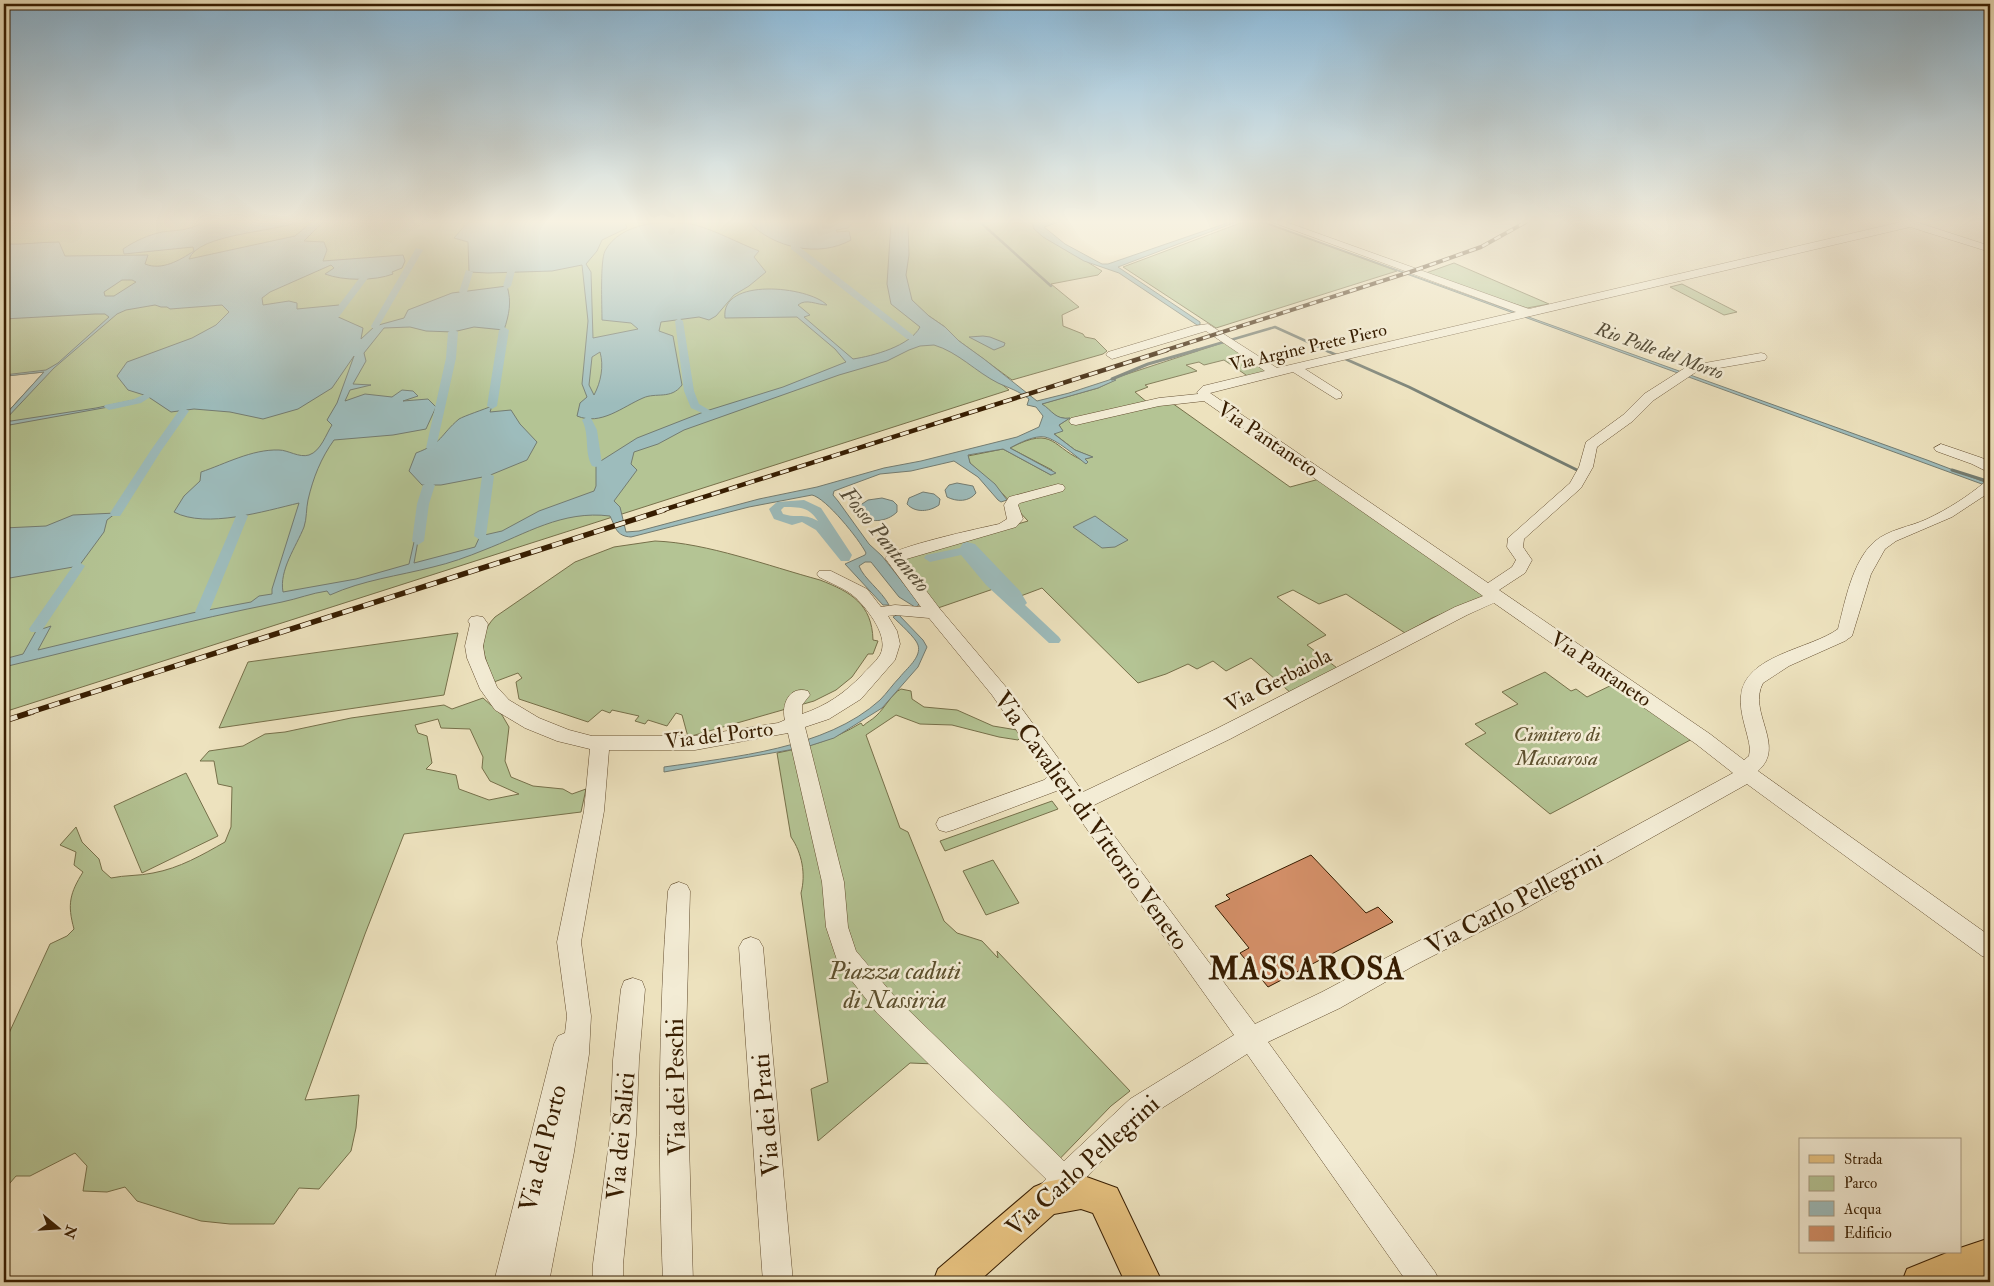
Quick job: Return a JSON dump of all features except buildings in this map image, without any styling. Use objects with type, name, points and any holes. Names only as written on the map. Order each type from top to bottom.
[{"type":"main road","name":"Via Carlo Pellegrini","points":[[952,1282],[1050,1184]]},
{"type":"main road","points":[[1050,1184],[1105,1200],[1144,1282]]},
{"type":"main road","points":[[1920,1282],[1990,1256]]},
{"type":"street","points":[[1439,282],[1525,314]]},
{"type":"street","name":"Via Argine Prete Piero","points":[[1207,397],[1203,392],[1206,389],[1661,282]]},
{"type":"street","points":[[1112,355],[1198,328],[1208,327],[1229,339],[1276,373]]},
{"type":"street","name":"Via Gerbaiola","points":[[1079,803],[1223,734],[1493,593],[1520,570],[1524,560],[1515,547],[1516,538],[1576,485],[1586,466],[1591,445],[1628,418],[1649,397],[1687,372],[1725,362],[1761,357]]},
{"type":"street","points":[[1294,368],[1336,395]]},
{"type":"street","points":[[1076,422],[1159,402],[1207,397]]},
{"type":"street","name":"Via Pantaneto","points":[[1207,397],[1703,738],[1746,772],[1990,949]]},
{"type":"street","points":[[1941,448],[1977,461],[1990,469]]},
{"type":"street","points":[[1746,772],[1757,759],[1759,745],[1750,710],[1755,680],[1767,669],[1839,637],[1846,632],[1851,610],[1867,565],[1878,546],[1904,532],[1931,522],[1972,499],[1989,486]]},
{"type":"street","name":"Via Cavalieri di Vittorio Veneto","points":[[1058,488],[1014,500],[1011,506],[1015,518],[1011,524],[1004,527],[916,550],[894,558],[934,613],[1000,691],[1425,1282]]},
{"type":"street","name":"Via del Porto","points":[[478,621],[474,646],[476,658],[489,689],[502,704],[532,723],[564,736],[600,744],[695,743],[772,730],[797,731],[854,695],[889,656],[891,644],[888,631],[877,613],[861,593],[825,574]]},
{"type":"street","points":[[877,613],[895,610],[934,613]]},
{"type":"street","points":[[801,695],[793,703],[792,712],[806,762],[833,882],[837,927],[846,956],[886,1005],[1050,1184]]},
{"type":"street","name":"Via del Porto","points":[[534,1282],[560,1152],[576,1054],[579,1016],[569,942],[594,811],[600,744]]},
{"type":"street","name":"Via Carlo Pellegrini","points":[[1050,1184],[1139,1108],[1251,1038],[1331,1000],[1513,904],[1746,772]]},
{"type":"street","points":[[946,824],[1050,785],[1060,777]]},
{"type":"street","name":"Via dei Peschi","points":[[678,1282],[673,1028],[679,891]]},
{"type":"street","name":"Via dei Prati","points":[[751,947],[778,1282]]},
{"type":"street","name":"Via dei Salici","points":[[608,1282],[608,1264],[623,1135],[626,1060],[633,989]]},
{"type":"street","name":"Via del Porto","points":[[509,1282],[567,1041],[579,1016]]},
{"type":"green space","points":[[4,282],[1061,282],[1051,284],[1079,307],[1062,315],[1063,326],[1083,334],[1085,337],[1095,339],[1107,351],[1103,354],[1012,380],[929,316],[914,314],[1009,390],[4,712],[4,416],[44,372],[4,376]]},
{"type":"green space","points":[[1146,282],[1362,282],[1216,328]]},
{"type":"green space","points":[[1448,282],[1498,282],[1549,304],[1527,308]]},
{"type":"green space","points":[[1682,284],[1737,312],[1724,315],[1670,287]]},
{"type":"green space","points":[[1228,341],[1272,372],[1249,377],[1224,360],[1204,365],[1199,362],[1186,365],[1197,371],[1145,385],[1148,387],[1135,392],[1148,403],[1172,403],[1290,487],[1323,478],[1490,594],[1432,618],[1405,633],[1346,594],[1319,604],[1293,590],[1277,597],[1326,635],[1307,645],[1341,671],[1292,694],[1251,658],[1226,671],[1213,661],[1197,669],[1188,664],[1166,674],[1138,683],[1042,588],[1018,597],[1005,585],[935,609],[898,559],[1028,521],[970,463],[968,456],[1003,449],[1051,475],[1052,470],[1010,448],[1025,441],[1045,438],[1075,457],[1087,462],[1085,459],[1092,457],[1075,450],[1053,433],[1062,430],[1059,425],[1068,419],[1057,417],[1041,404],[1098,388],[1115,380],[1112,379]]},
{"type":"green space","points":[[655,541],[696,546],[738,556],[820,580],[841,589],[858,601],[869,617],[873,640],[878,641],[873,654],[868,654],[852,677],[836,690],[814,701],[688,737],[682,715],[676,713],[667,726],[648,720],[645,724],[635,721],[639,716],[612,710],[610,713],[602,710],[588,722],[519,699],[516,682],[522,678],[518,673],[494,682],[485,656],[483,641],[489,625],[495,617],[575,562],[614,547]]},
{"type":"green space","points":[[458,633],[444,695],[219,728],[248,662]]},
{"type":"green space","name":"Cimitero di Massarosa","points":[[1545,672],[1571,691],[1576,689],[1587,697],[1616,683],[1696,737],[1550,814],[1465,744],[1486,733],[1475,724],[1518,704],[1502,692]]},
{"type":"green space","name":"Piazza caduti di Nassiria","points":[[901,689],[911,691],[912,699],[924,707],[957,710],[993,726],[1017,730],[1020,738],[1018,740],[952,725],[920,724],[896,715],[866,735],[900,828],[908,832],[944,921],[957,933],[982,941],[998,958],[997,951],[1130,1091],[1111,1106],[1045,1174],[935,1064],[910,1063],[818,1141],[811,1089],[828,1082],[801,893],[802,864],[798,850],[791,837],[777,753],[820,742],[861,723],[863,726],[876,716]]},
{"type":"green space","points":[[483,698],[502,715],[509,727],[505,761],[511,777],[533,786],[563,789],[572,794],[586,789],[581,812],[404,834],[365,934],[305,1100],[359,1095],[356,1128],[351,1151],[319,1189],[299,1188],[274,1224],[230,1224],[201,1221],[137,1201],[125,1187],[107,1192],[83,1191],[87,1166],[75,1153],[30,1176],[16,1176],[4,1190],[4,1044],[50,944],[67,936],[74,929],[70,906],[71,899],[75,886],[83,872],[74,865],[76,852],[60,845],[76,827],[82,842],[99,859],[102,870],[111,878],[163,871],[190,861],[225,842],[231,827],[232,787],[218,784],[214,761],[200,761],[209,751],[243,746],[265,734],[285,732],[351,718],[444,705],[452,709]],"holes":[[[438,719],[441,728],[470,729],[483,757],[482,768],[490,781],[519,794],[489,800],[459,789],[456,775],[426,769],[432,763],[427,736],[418,733],[415,725]]]},
{"type":"green space","points":[[186,773],[218,836],[142,873],[114,806]]},
{"type":"green space","points":[[1052,801],[1058,809],[945,851],[940,841]]},
{"type":"green space","points":[[993,860],[1019,903],[986,915],[963,871]]},
{"type":"water","points":[[4,282],[119,282],[104,292],[105,296],[114,296],[136,282],[293,282],[270,292],[262,298],[263,305],[289,301],[297,303],[297,309],[339,305],[336,316],[363,328],[361,339],[375,326],[404,318],[408,310],[452,293],[507,286],[509,308],[504,330],[474,327],[453,332],[426,331],[410,327],[384,328],[364,353],[366,361],[353,384],[371,385],[350,390],[345,401],[365,394],[392,397],[402,390],[413,391],[418,396],[403,401],[428,399],[436,407],[426,429],[393,435],[334,440],[321,461],[312,484],[304,527],[283,575],[283,592],[356,579],[409,564],[414,542],[418,541],[414,563],[475,547],[480,536],[502,531],[539,511],[594,491],[596,486],[596,464],[637,438],[706,411],[783,387],[846,362],[835,349],[797,317],[725,318],[727,305],[736,296],[750,291],[767,289],[785,290],[817,298],[827,305],[808,302],[801,303],[798,305],[810,315],[804,317],[853,359],[880,353],[900,345],[915,334],[920,327],[891,304],[887,282],[908,282],[912,300],[929,316],[1037,401],[1112,379],[1116,380],[1098,388],[1042,404],[1061,418],[1070,418],[1059,425],[1063,431],[1054,434],[1075,450],[1093,457],[1085,459],[1088,462],[1086,464],[1055,441],[1045,437],[1027,440],[1010,448],[1056,473],[1051,475],[1003,449],[968,455],[970,463],[995,484],[1007,500],[1001,502],[998,500],[978,477],[954,461],[911,471],[880,474],[834,491],[833,495],[869,544],[882,556],[919,603],[915,607],[899,597],[871,562],[865,562],[859,566],[861,571],[882,594],[889,605],[883,605],[845,564],[866,553],[850,529],[825,503],[812,495],[749,507],[631,537],[619,533],[610,516],[593,515],[560,520],[452,562],[368,582],[330,595],[327,591],[316,593],[4,667],[4,659],[23,654],[36,631],[51,626],[38,650],[192,613],[251,602],[259,596],[272,594],[299,503],[253,514],[219,519],[187,517],[174,512],[184,496],[200,481],[201,472],[239,458],[269,450],[286,451],[305,456],[317,450],[332,425],[327,420],[337,403],[354,356],[332,388],[298,409],[263,419],[230,412],[194,409],[171,412],[147,396],[136,402],[4,426],[4,416],[44,372],[4,375],[46,370],[58,363],[109,317],[105,314],[95,314],[4,319]],"holes":[[[155,305],[170,309],[222,305],[229,312],[216,325],[192,338],[127,362],[117,376],[128,390],[144,395],[139,399],[96,408],[11,421],[5,420],[54,368],[117,314],[126,310]],[[934,345],[951,352],[998,383],[1029,399],[1027,405],[1036,407],[1043,416],[1039,427],[1017,437],[921,461],[884,468],[817,487],[759,499],[639,531],[626,532],[620,507],[614,501],[637,470],[631,464],[634,452],[658,444],[684,430],[839,375],[887,361],[920,346]]]},
{"type":"water","points":[[584,282],[591,282],[593,338],[638,329],[631,323],[602,320],[602,282],[754,282],[734,295],[716,316],[709,320],[699,317],[661,322],[659,331],[673,336],[682,385],[678,390],[668,394],[648,396],[611,414],[594,419],[577,416],[580,403],[587,397],[582,384],[588,321]],"holes":[[[600,352],[601,374],[594,395],[589,385],[592,357]]]},
{"type":"water","points":[[1133,282],[1140,282],[1200,322],[1200,325],[1197,325]]},
{"type":"water","points":[[1428,282],[1927,460],[1990,484],[1990,487]]},
{"type":"water","points":[[983,336],[1005,343],[1004,346],[994,350],[969,337]]},
{"type":"water","points":[[492,406],[490,412],[511,410],[520,424],[537,442],[527,460],[488,476],[441,485],[422,485],[409,471],[416,453],[431,446],[459,419]]},
{"type":"water","points":[[957,483],[973,486],[976,493],[970,498],[963,500],[947,497],[945,490],[949,485]]},
{"type":"water","points":[[923,492],[934,494],[940,499],[939,505],[931,509],[918,510],[907,504],[909,498]]},
{"type":"water","points":[[882,498],[893,501],[897,505],[897,512],[883,520],[867,519],[858,514],[859,506],[868,500]]},
{"type":"water","points":[[116,513],[107,520],[104,532],[79,566],[4,579],[4,528],[46,526],[73,515]]},
{"type":"water","points":[[1095,516],[1128,540],[1115,547],[1102,548],[1073,527]]},
{"type":"water","points":[[898,614],[923,640],[927,647],[918,667],[882,708],[834,738],[806,747],[664,772],[664,767],[778,748],[833,730],[858,717],[880,700],[918,654],[917,642],[893,617]]},
{"type":"waterway","points":[[335,316],[361,282]]},
{"type":"waterway","points":[[375,326],[400,282]]},
{"type":"waterway","points":[[463,292],[466,282]]},
{"type":"waterway","points":[[507,286],[508,282]]},
{"type":"waterway","points":[[839,282],[910,337]]},
{"type":"waterway","points":[[1047,282],[1051,286]]},
{"type":"waterway","points":[[679,321],[689,391],[695,406],[706,411]]},
{"type":"waterway","points":[[1193,351],[1275,327],[1328,351]]},
{"type":"waterway","points":[[492,406],[504,330]]},
{"type":"waterway","points":[[431,448],[451,358],[453,332]]},
{"type":"waterway","points":[[1112,379],[1148,364],[1197,350]]},
{"type":"waterway","points":[[1325,350],[1409,387],[1579,471]]},
{"type":"waterway","points":[[109,407],[137,401],[147,396]]},
{"type":"waterway","points":[[116,513],[156,450],[184,411]]},
{"type":"waterway","points":[[587,420],[590,425],[596,464]]},
{"type":"waterway","name":"Rio Polle del Morto","points":[[1952,470],[1990,482]]},
{"type":"waterway","points":[[480,536],[488,476]]},
{"type":"waterway","points":[[418,541],[423,504],[429,485]]},
{"type":"waterway","points":[[804,503],[817,510],[846,555],[845,558],[820,527],[804,518],[792,521],[778,516],[775,509],[781,504],[804,503]]},
{"type":"waterway","points":[[202,612],[242,516]]},
{"type":"waterway","points":[[964,551],[967,546],[971,547],[1015,594],[1020,603],[1017,604]]},
{"type":"waterway","name":"Fosso Pantaneto","points":[[930,558],[964,551]]},
{"type":"waterway","points":[[964,551],[991,582],[1017,604]]},
{"type":"waterway","points":[[36,629],[79,566]]},
{"type":"waterway","points":[[1017,604],[1054,640]]},
{"type":"railway","points":[[1163,351],[1379,282]]},
{"type":"railway","points":[[660,511],[1167,350]]},
{"type":"railway","points":[[28,713],[664,510]]},
{"type":"railway","points":[[4,721],[32,712]]},
{"type":"district","name":"MASSAROSA","points":[[1307,968]]}]
